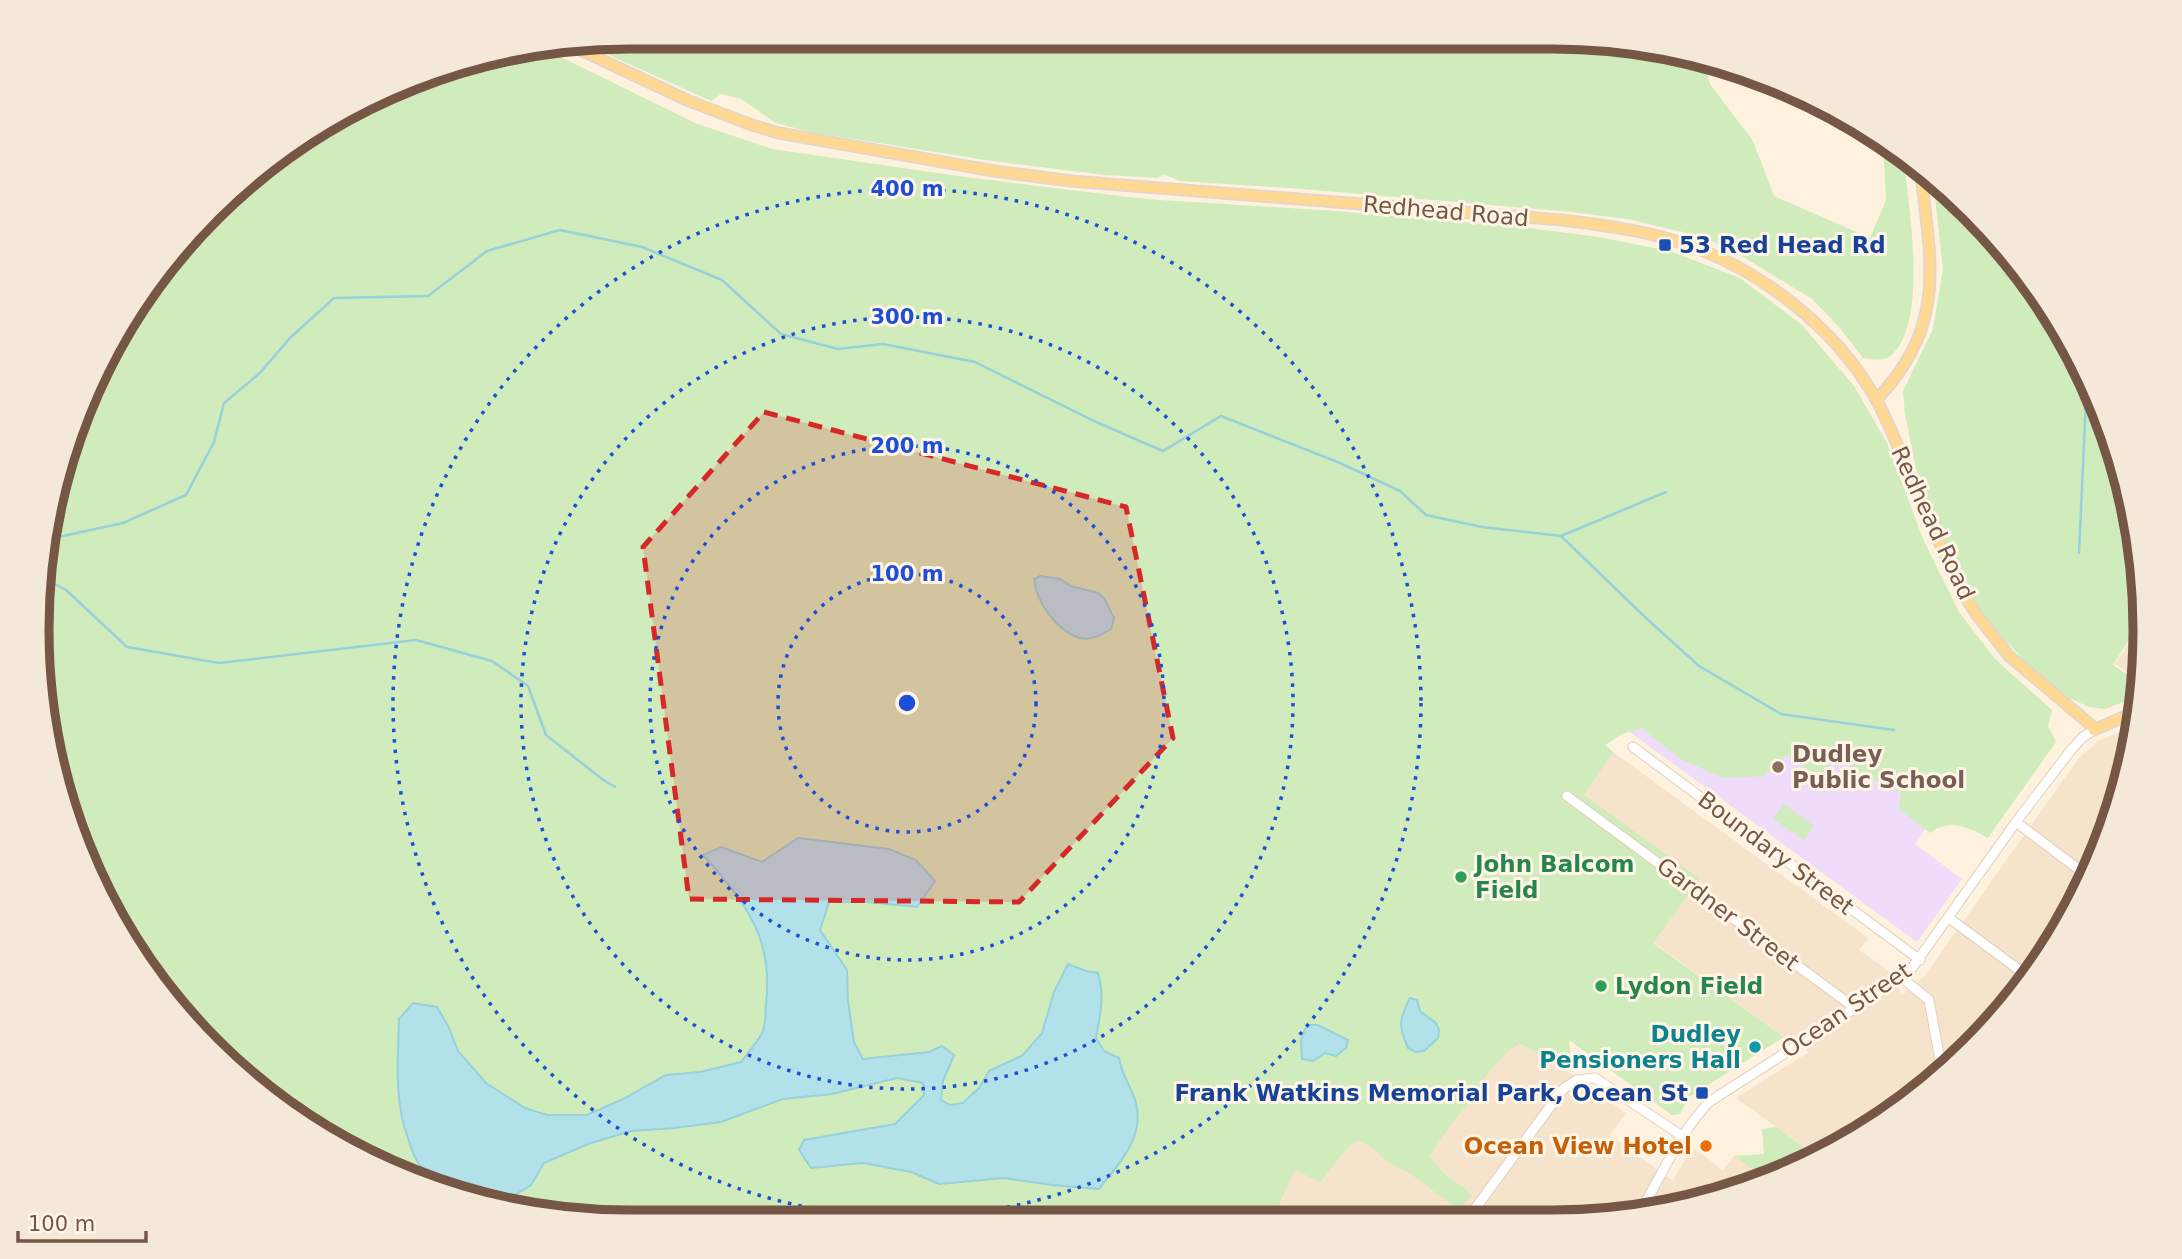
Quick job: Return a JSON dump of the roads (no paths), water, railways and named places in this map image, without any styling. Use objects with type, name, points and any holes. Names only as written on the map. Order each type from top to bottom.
[{"type":"main road","name":"Redhead Road","points":[[583,51],[723,115],[779,133],[819,141],[994,171],[1072,181],[1562,220],[1671,239],[1729,262],[1790,300],[1822,330],[1850,363],[1876,400],[1926,514],[1962,591],[1976,614],[2009,656],[2094,730]]},
{"type":"main road","points":[[1876,400],[1895,380],[1917,342],[1931,287],[1922,182]]},
{"type":"main road","points":[[2094,730],[2126,716]]},
{"type":"street","name":"Ocean Street","points":[[1646,1202],[1693,1120],[1721,1093],[1902,978],[1920,960],[2016,822],[2071,750],[2094,730]]},
{"type":"street","name":"Boundary Street","points":[[1633,747],[1920,960]]},
{"type":"street","name":"Gardner Street","points":[[1567,796],[1855,1008]]},
{"type":"street","points":[[2016,822],[2080,870]]},
{"type":"street","points":[[1949,918],[2021,971]]},
{"type":"street","points":[[1902,978],[1929,1000],[1940,1061]]},
{"type":"street","points":[[1474,1210],[1563,1089],[1577,1080],[1595,1078],[1682,1136]]},
{"type":"water","points":[[1040,576],[1060,579],[1071,586],[1098,593],[1104,598],[1114,618],[1111,629],[1096,637],[1084,639],[1063,629],[1049,614],[1039,597],[1034,579]]},
{"type":"water","points":[[798,838],[889,849],[916,860],[935,881],[917,907],[867,902],[829,902],[820,930],[847,970],[854,1042],[863,1059],[929,1052],[942,1046],[954,1055],[943,1081],[941,1100],[950,1105],[963,1103],[979,1088],[989,1071],[1023,1055],[1042,1033],[1054,992],[1068,964],[1098,973],[1101,997],[1096,1038],[1104,1051],[1119,1058],[1133,1094],[1138,1121],[1124,1157],[1099,1189],[1004,1178],[939,1184],[911,1172],[863,1163],[811,1168],[799,1150],[804,1140],[895,1124],[924,1095],[923,1083],[897,1078],[832,1094],[783,1099],[721,1122],[631,1131],[588,1144],[544,1163],[531,1185],[509,1197],[426,1173],[414,1155],[400,1107],[399,1019],[413,1003],[437,1007],[458,1051],[486,1083],[525,1108],[547,1115],[587,1115],[666,1075],[700,1072],[741,1062],[764,1028],[767,981],[765,959],[761,940],[744,905],[703,855],[721,847],[762,862]]},
{"type":"water","points":[[1410,998],[1417,1000],[1420,1011],[1436,1023],[1439,1030],[1438,1038],[1424,1051],[1416,1052],[1408,1048],[1403,1034],[1402,1017]]},
{"type":"water","points":[[1318,1025],[1348,1040],[1346,1048],[1336,1056],[1325,1053],[1313,1061],[1302,1059],[1301,1041],[1305,1029]]},
{"type":"waterway","points":[[57,537],[123,523],[186,495],[214,442],[224,403],[259,374],[290,338],[334,298],[428,296],[487,251],[560,230],[642,247],[722,280],[781,334],[838,349],[883,344],[975,362],[1096,422],[1163,451],[1221,416],[1340,463],[1400,491],[1426,515],[1482,527],[1561,536],[1666,492]]},
{"type":"waterway","points":[[2079,553],[2086,401]]},
{"type":"waterway","points":[[1561,536],[1699,666],[1781,714],[1894,730]]},
{"type":"waterway","points":[[51,582],[66,590],[127,647],[219,663],[416,640],[492,661],[528,686],[546,735],[615,787]]},
{"type":"place","name":"53 Red Head Rd","points":[[1665,245]]},
{"type":"place","name":"Dudley Public School","points":[[1778,767]]},
{"type":"place","name":"John Balcom Field","points":[[1461,877]]},
{"type":"place","name":"Lydon Field","points":[[1601,986]]},
{"type":"place","name":"Dudley Pensioners Hall","points":[[1755,1047]]},
{"type":"place","name":"Frank Watkins Memorial Park, Ocean St","points":[[1702,1093]]},
{"type":"place","name":"Ocean View Hotel","points":[[1706,1146]]}]
